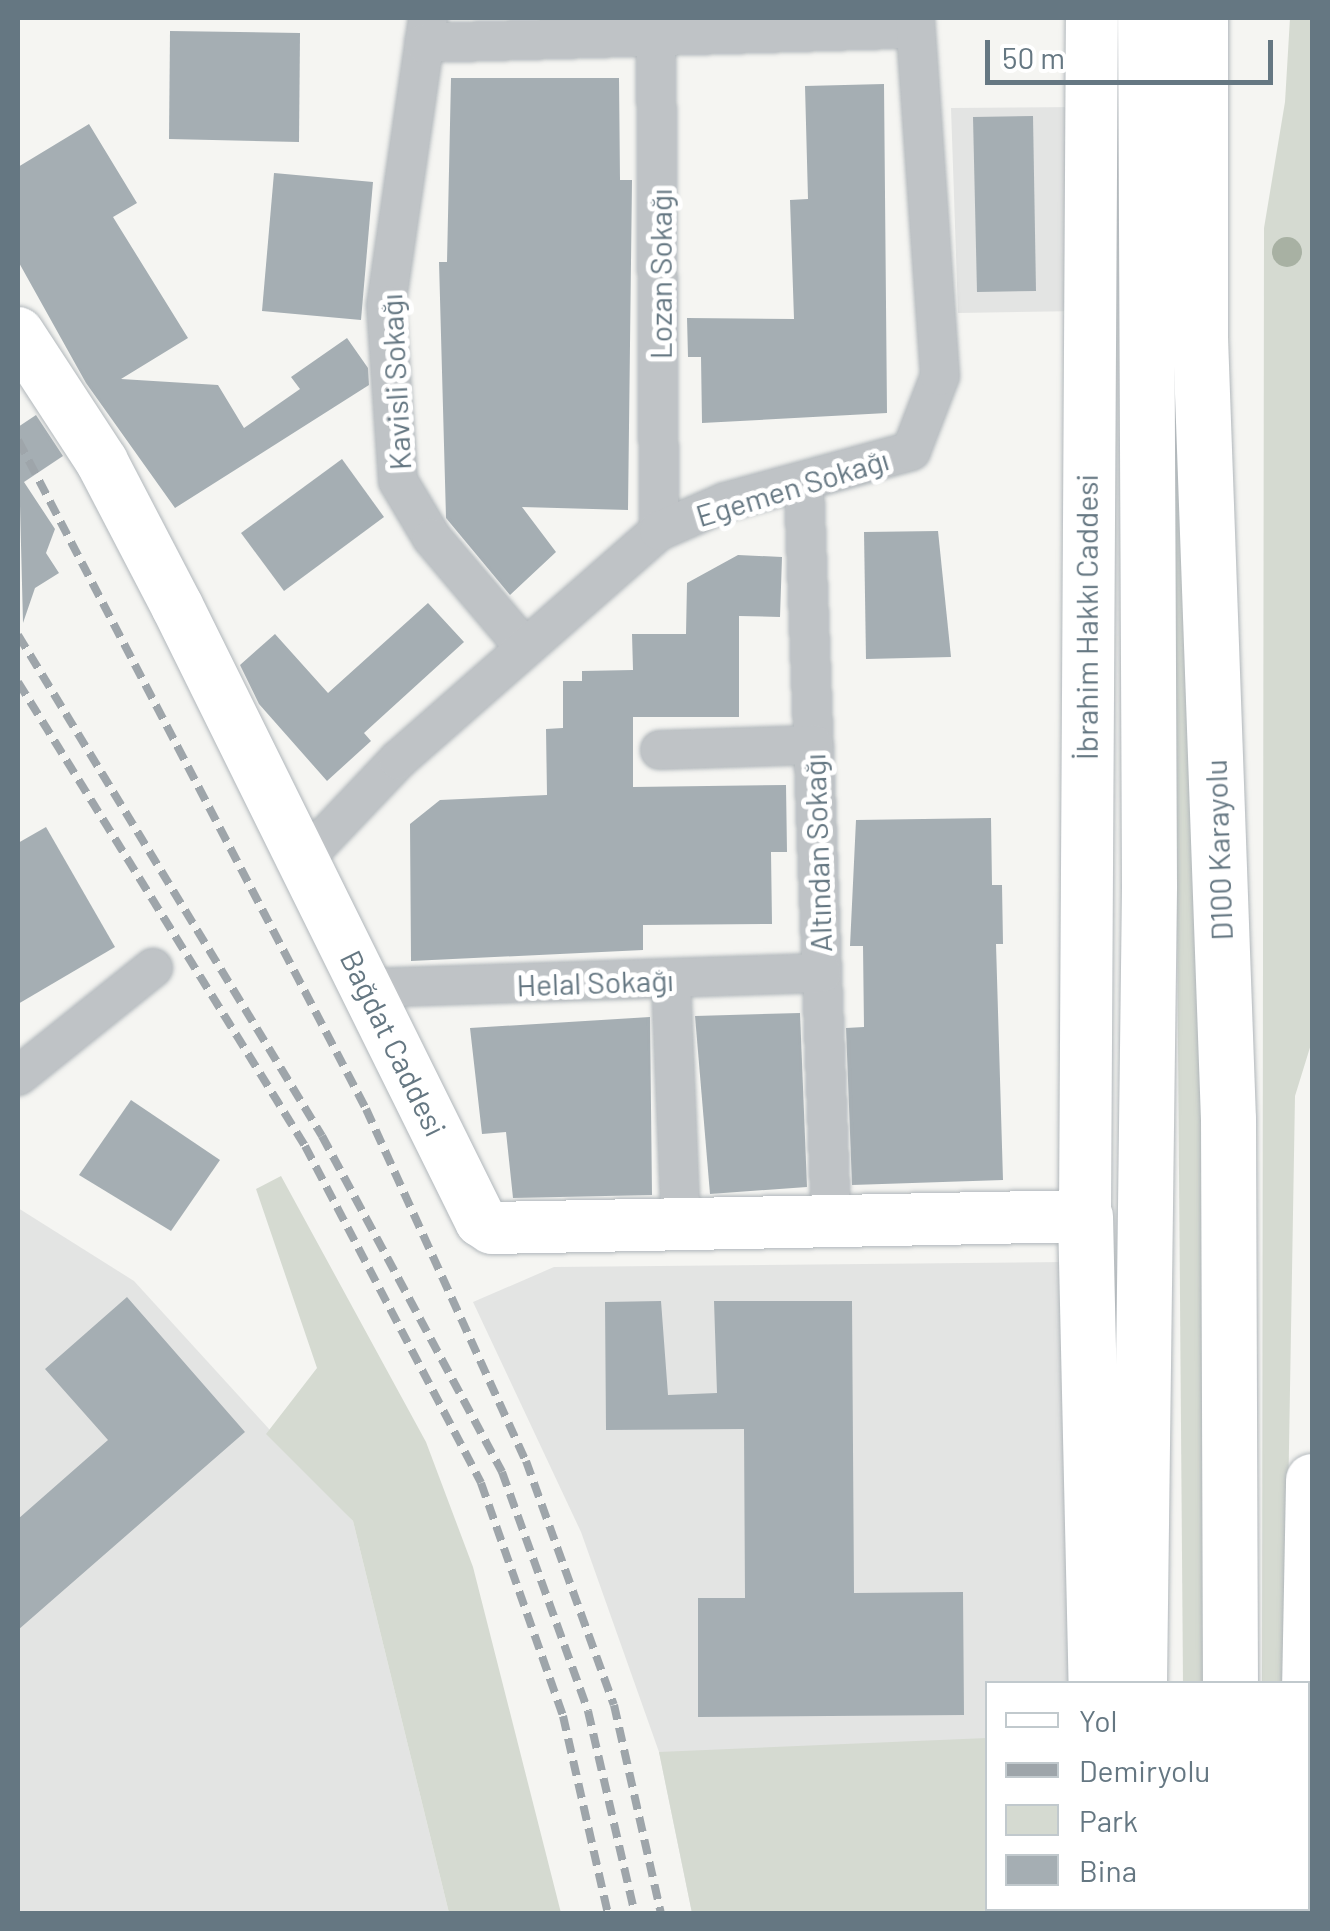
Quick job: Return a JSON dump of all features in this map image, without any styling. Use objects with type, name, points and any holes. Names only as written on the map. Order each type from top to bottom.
[{"type":"highway","points":[[1139,1681],[1149,885],[1145,18]]},
{"type":"highway","name":"D100 Karayolu","points":[[1200,18],[1200,337],[1228,1120],[1230,1681]]},
{"type":"highway","points":[[1085,1216],[1096,1681]]},
{"type":"street","name":"İbrahim Hakkı Caddesi","points":[[1085,1216],[1092,18]]},
{"type":"street","points":[[426,30],[915,23]]},
{"type":"street","name":"Egemen Sokağı","points":[[304,859],[398,760],[659,532],[725,502],[804,486],[910,451],[940,376],[915,23]]},
{"type":"street","name":"Lozan Sokağı","points":[[656,29],[659,532]]},
{"type":"street","name":"Kavisli Sokağı","points":[[426,30],[386,304],[398,480],[432,538],[524,647]]},
{"type":"street","name":"Bağdat Caddesi","points":[[18,333],[102,462],[482,1221],[492,1228],[1085,1216]]},
{"type":"street","name":"Altından Sokağı","points":[[804,486],[831,1220]]},
{"type":"street","points":[[660,750],[814,745]]},
{"type":"street","points":[[18,1076],[153,968]]},
{"type":"street","name":"Helal Sokağı","points":[[368,988],[822,973]]},
{"type":"street","points":[[671,980],[680,1224]]},
{"type":"street","points":[[1308,1681],[1312,1480]]},
{"type":"shaded area","points":[[1082,107],[1082,311],[958,313],[951,108]]},
{"type":"shaded area","points":[[18,1208],[134,1281],[353,1521],[449,1913],[18,1913]]},
{"type":"shaded area","points":[[1067,1262],[1068,1681],[985,1681],[985,1908],[692,1913],[659,1752],[581,1532],[473,1302],[554,1267]]},
{"type":"green space","points":[[1170,18],[1196,18],[1209,1681],[1183,1681]]},
{"type":"green space","points":[[1290,18],[1312,18],[1312,1041],[1295,1096],[1285,1681],[1262,1681],[1264,228],[1285,102]]},
{"type":"green space","points":[[281,1176],[426,1442],[473,1567],[561,1913],[449,1913],[353,1521],[266,1434],[317,1368],[256,1189]]},
{"type":"green space","points":[[985,1738],[985,1911],[1069,1913],[692,1913],[659,1752]]},
{"type":"building","points":[[170,31],[300,33],[299,142],[169,139]]},
{"type":"building","points":[[451,78],[619,78],[620,180],[632,180],[628,510],[522,507],[556,552],[510,595],[446,518],[439,262],[447,262]]},
{"type":"building","points":[[884,84],[887,413],[702,423],[701,357],[688,357],[687,318],[794,319],[790,200],[808,199],[805,86]]},
{"type":"building","points":[[1033,116],[1036,291],[977,292],[973,117]]},
{"type":"building","points":[[89,124],[137,203],[113,217],[188,338],[121,379],[218,385],[244,428],[300,389],[291,377],[347,338],[368,368],[369,385],[175,508],[86,383],[18,261],[18,167]]},
{"type":"building","points":[[274,173],[373,182],[361,320],[262,311]]},
{"type":"building","points":[[36,415],[63,456],[24,482],[55,529],[46,553],[59,573],[35,588],[23,623],[18,427]]},
{"type":"building","points":[[342,459],[384,517],[284,591],[241,533]]},
{"type":"building","points":[[938,531],[951,657],[866,659],[864,532]]},
{"type":"building","points":[[738,555],[782,557],[780,617],[739,616],[739,717],[633,717],[633,787],[786,785],[787,852],[771,852],[772,924],[643,925],[643,950],[411,961],[410,824],[440,800],[547,795],[546,729],[563,728],[563,681],[582,681],[582,671],[633,670],[632,634],[686,634],[687,583]]},
{"type":"building","points":[[428,603],[464,642],[364,733],[371,741],[327,781],[259,704],[240,665],[275,634],[328,693]]},
{"type":"building","points":[[991,818],[992,885],[1002,885],[1003,944],[996,944],[1003,1180],[852,1185],[846,1028],[864,1027],[863,946],[850,946],[856,820]]},
{"type":"building","points":[[46,827],[115,947],[18,1004],[18,843]]},
{"type":"building","points":[[800,1013],[807,1187],[710,1194],[695,1016]]},
{"type":"building","points":[[650,1017],[652,1195],[513,1198],[506,1132],[482,1134],[470,1028]]},
{"type":"building","points":[[131,1100],[220,1160],[171,1231],[79,1175]]},
{"type":"building","points":[[127,1297],[245,1432],[18,1630],[18,1519],[108,1440],[45,1369]]},
{"type":"building","points":[[661,1301],[668,1395],[717,1393],[714,1301],[852,1301],[854,1593],[963,1592],[964,1715],[698,1717],[698,1598],[745,1598],[744,1429],[606,1430],[605,1302]]},
{"type":"railway","points":[[18,440],[366,1109],[526,1461],[614,1705],[661,1914]]},
{"type":"railway","points":[[18,635],[322,1136],[502,1472],[588,1711],[635,1914]]},
{"type":"railway","points":[[18,682],[305,1146],[481,1483],[563,1716],[608,1914]]}]
